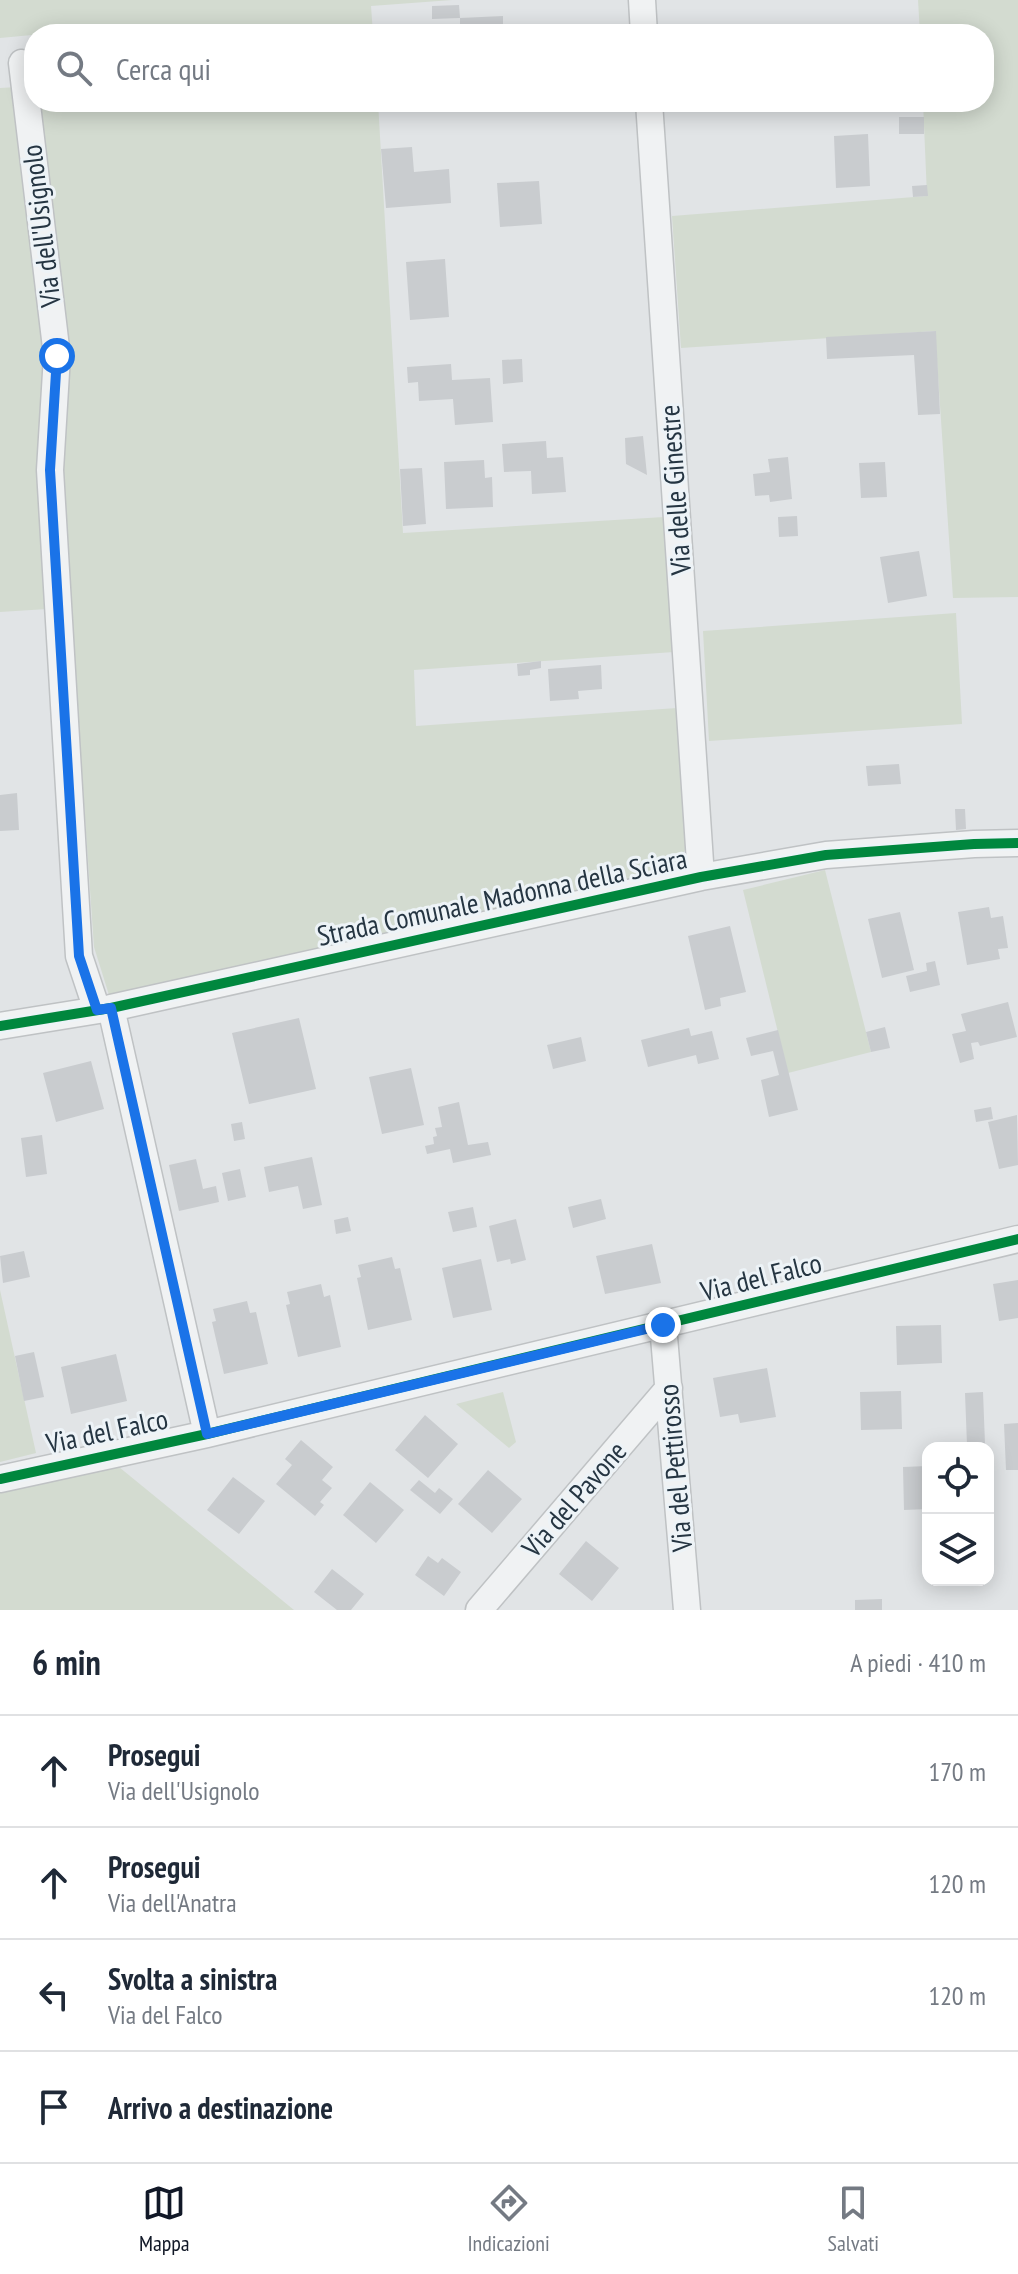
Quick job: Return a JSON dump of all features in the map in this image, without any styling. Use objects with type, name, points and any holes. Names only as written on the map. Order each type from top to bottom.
[{"type":"street","points":[[642,0],[643,24]]},
{"type":"street","name":"Via dell'Usignolo","points":[[22,63],[24,80]]},
{"type":"street","name":"Via dell'Usignolo","points":[[28,112],[57,356],[50,470],[79,956],[104,1009],[207,1434]]},
{"type":"street","name":"Via delle Ginestre","points":[[650,112],[701,877]]},
{"type":"street","name":"Strada Comunale Madonna della Sciara","points":[[0,1026],[104,1009],[701,877],[826,855],[1018,843]]},
{"type":"street","name":"Via del Falco","points":[[0,1479],[207,1434],[1018,1239]]},
{"type":"street","name":"Via del Pettirosso","points":[[663,1325],[687,1610]]},
{"type":"street","name":"Via del Pavone","points":[[479,1610],[669,1388]]},
{"type":"shaded area","points":[[0,0],[452,0],[371,6],[372,24],[24,24],[24,36],[0,38]]},
{"type":"shaded area","points":[[918,0],[1018,0],[1018,597],[953,598],[935,331],[681,348],[672,216],[927,196],[923,112],[994,112],[994,24],[919,24]]},
{"type":"shaded area","points":[[18,87],[51,359],[47,609],[0,612],[0,88]]},
{"type":"shaded area","points":[[38,112],[379,112],[403,533],[664,517],[674,652],[414,670],[416,726],[677,708],[687,846],[678,864],[656,874],[109,995],[94,947],[60,458],[70,348]]},
{"type":"shaded area","points":[[956,613],[962,724],[709,741],[703,631]]},
{"type":"shaded area","points":[[825,870],[871,1052],[788,1073],[743,890]]},
{"type":"shaded area","points":[[0,1290],[36,1453],[0,1462]]},
{"type":"shaded area","points":[[503,1392],[516,1442],[509,1448],[456,1404]]},
{"type":"shaded area","points":[[119,1467],[294,1610],[0,1610],[0,1487]]},
{"type":"building","points":[[459,5],[460,18],[432,19],[432,6]]},
{"type":"building","points":[[503,16],[503,24],[460,24],[460,18]]},
{"type":"building","points":[[899,117],[924,117],[924,134],[899,134]]},
{"type":"building","points":[[868,134],[870,186],[836,188],[834,136]]},
{"type":"building","points":[[412,147],[414,172],[449,169],[451,203],[386,208],[381,149]]},
{"type":"building","points":[[539,181],[542,224],[500,227],[497,183]]},
{"type":"building","points":[[927,185],[928,196],[913,197],[912,186]]},
{"type":"building","points":[[445,259],[449,317],[410,320],[406,262]]},
{"type":"building","points":[[936,331],[940,414],[918,415],[914,355],[827,359],[826,337]]},
{"type":"building","points":[[522,359],[523,382],[503,384],[502,360]]},
{"type":"building","points":[[451,364],[452,380],[490,378],[493,422],[455,425],[453,399],[419,401],[418,382],[408,383],[407,367]]},
{"type":"building","points":[[643,436],[647,475],[626,464],[625,438]]},
{"type":"building","points":[[546,441],[547,458],[563,457],[566,492],[532,494],[531,471],[504,472],[502,444]]},
{"type":"building","points":[[788,457],[792,499],[770,502],[769,495],[755,496],[753,474],[770,472],[768,459]]},
{"type":"building","points":[[484,460],[485,478],[492,477],[493,507],[446,509],[444,462]]},
{"type":"building","points":[[885,462],[887,497],[861,498],[859,463]]},
{"type":"building","points":[[422,468],[426,524],[403,526],[400,469]]},
{"type":"building","points":[[797,516],[798,536],[779,537],[778,517]]},
{"type":"building","points":[[919,551],[927,596],[888,603],[880,557]]},
{"type":"building","points":[[541,661],[541,668],[530,670],[530,675],[518,676],[517,664]]},
{"type":"building","points":[[601,665],[602,689],[578,691],[579,699],[550,701],[548,669]]},
{"type":"building","points":[[899,764],[901,784],[868,786],[866,766]]},
{"type":"building","points":[[17,793],[19,830],[0,831],[0,795]]},
{"type":"building","points":[[955,809],[965,809],[966,829],[956,830]]},
{"type":"building","points":[[989,907],[991,918],[1003,916],[1008,948],[998,949],[1000,959],[967,965],[958,912]]},
{"type":"building","points":[[900,912],[914,970],[882,978],[868,919]]},
{"type":"building","points":[[730,926],[746,992],[720,998],[721,1006],[705,1010],[688,936]]},
{"type":"building","points":[[935,961],[940,985],[910,992],[906,976],[927,971],[926,963]]},
{"type":"building","points":[[1008,1002],[1017,1037],[980,1046],[978,1042],[971,1043],[974,1059],[960,1063],[952,1034],[966,1031],[961,1014]]},
{"type":"building","points":[[299,1018],[316,1089],[249,1104],[232,1033]]},
{"type":"building","points":[[885,1027],[890,1048],[871,1052],[866,1032]]},
{"type":"building","points":[[689,1028],[691,1036],[712,1031],[719,1059],[698,1064],[696,1055],[648,1067],[641,1040]]},
{"type":"building","points":[[778,1030],[798,1110],[769,1117],[761,1080],[779,1075],[773,1051],[751,1056],[746,1038]]},
{"type":"building","points":[[581,1037],[586,1061],[553,1069],[547,1045]]},
{"type":"building","points":[[91,1061],[104,1109],[56,1122],[43,1073]]},
{"type":"building","points":[[411,1068],[424,1125],[382,1134],[369,1077]]},
{"type":"building","points":[[459,1102],[468,1145],[488,1142],[491,1155],[453,1163],[450,1149],[427,1154],[425,1146],[434,1144],[433,1137],[437,1136],[435,1128],[442,1127],[438,1107]]},
{"type":"building","points":[[991,1107],[993,1119],[976,1122],[974,1110]]},
{"type":"building","points":[[1017,1115],[1018,1165],[999,1169],[988,1122]]},
{"type":"building","points":[[242,1122],[245,1139],[234,1141],[231,1124]]},
{"type":"building","points":[[42,1135],[47,1174],[26,1177],[21,1138]]},
{"type":"building","points":[[312,1157],[322,1205],[303,1209],[298,1186],[269,1192],[264,1167]]},
{"type":"building","points":[[196,1159],[203,1189],[216,1186],[219,1202],[179,1211],[169,1165]]},
{"type":"building","points":[[240,1169],[246,1197],[228,1201],[222,1173]]},
{"type":"building","points":[[601,1199],[606,1219],[573,1228],[568,1207]]},
{"type":"building","points":[[473,1207],[477,1227],[453,1232],[448,1212]]},
{"type":"building","points":[[348,1217],[351,1231],[336,1234],[334,1220]]},
{"type":"building","points":[[516,1219],[526,1260],[511,1264],[510,1259],[497,1262],[489,1226]]},
{"type":"building","points":[[652,1244],[661,1283],[605,1294],[596,1256]]},
{"type":"building","points":[[24,1251],[30,1277],[3,1283],[0,1256]]},
{"type":"building","points":[[392,1257],[395,1269],[400,1268],[412,1320],[368,1330],[357,1278],[361,1277],[358,1265]]},
{"type":"building","points":[[481,1259],[492,1310],[453,1318],[442,1268]]},
{"type":"building","points":[[1018,1280],[1018,1318],[999,1321],[993,1284]]},
{"type":"building","points":[[321,1284],[324,1297],[330,1295],[341,1347],[298,1357],[286,1305],[290,1304],[287,1292]]},
{"type":"building","points":[[247,1301],[250,1313],[256,1312],[268,1364],[224,1374],[212,1322],[216,1321],[213,1309]]},
{"type":"building","points":[[941,1325],[942,1363],[897,1365],[896,1326]]},
{"type":"building","points":[[34,1352],[44,1397],[24,1401],[15,1356]]},
{"type":"building","points":[[116,1354],[127,1401],[71,1414],[61,1367]]},
{"type":"building","points":[[767,1368],[776,1417],[740,1423],[738,1414],[720,1417],[713,1378]]},
{"type":"building","points":[[901,1391],[902,1429],[861,1430],[860,1392]]},
{"type":"building","points":[[983,1392],[985,1442],[967,1442],[965,1393]]},
{"type":"building","points":[[425,1415],[458,1444],[428,1478],[395,1450]]},
{"type":"building","points":[[1018,1423],[1018,1470],[1006,1470],[1004,1424]]},
{"type":"building","points":[[301,1440],[333,1467],[322,1480],[332,1488],[320,1502],[324,1505],[315,1516],[276,1484],[292,1465],[285,1459]]},
{"type":"building","points":[[922,1466],[922,1509],[904,1510],[903,1467]]},
{"type":"building","points":[[488,1470],[522,1499],[492,1533],[458,1504]]},
{"type":"building","points":[[233,1477],[265,1501],[239,1534],[207,1510]]},
{"type":"building","points":[[419,1480],[435,1493],[439,1488],[453,1499],[440,1514],[410,1490]]},
{"type":"building","points":[[370,1482],[404,1510],[376,1543],[343,1515]]},
{"type":"building","points":[[586,1541],[619,1568],[592,1601],[559,1574]]},
{"type":"building","points":[[428,1556],[438,1563],[442,1558],[461,1572],[444,1596],[415,1575]]},
{"type":"building","points":[[332,1569],[364,1594],[351,1610],[337,1610],[314,1592]]},
{"type":"building","points":[[882,1599],[882,1610],[855,1610],[855,1600]]},
{"type":"cycle path","points":[[0,1026],[111,1008],[701,877],[826,855],[1018,843]]},
{"type":"cycle path","points":[[0,1479],[207,1434],[1018,1239]]},
{"type":"route","points":[[57,356],[50,470],[79,956],[97,1010],[111,1008],[207,1434],[663,1325]]}]
